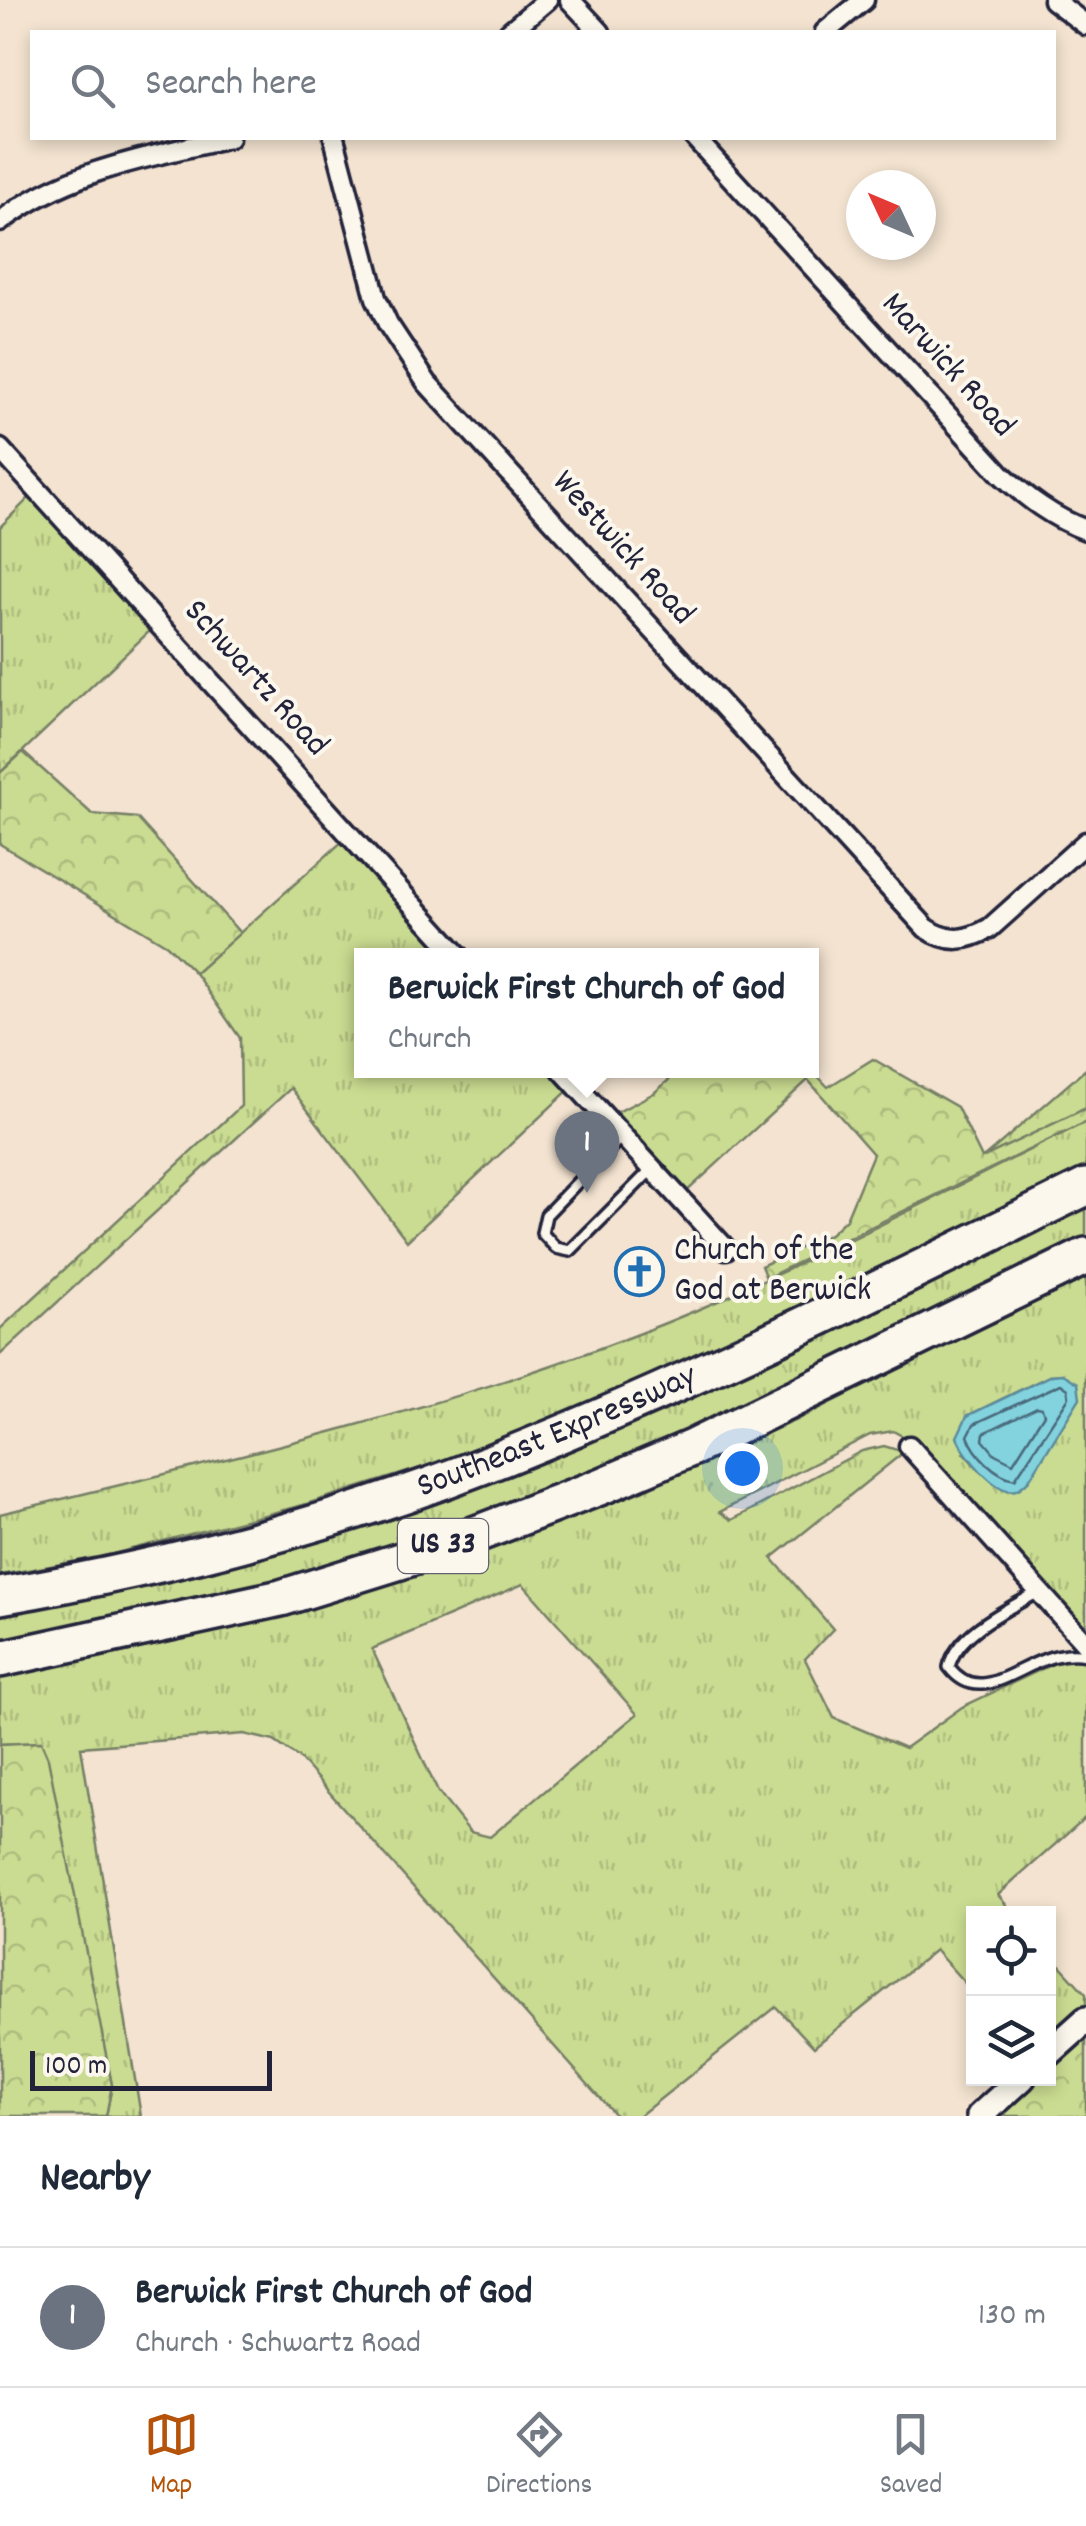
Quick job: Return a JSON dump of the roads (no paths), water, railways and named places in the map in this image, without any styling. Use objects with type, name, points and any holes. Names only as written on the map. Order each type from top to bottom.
[{"type":"highway","name":"Southeast Expressway","points":[[0,1596],[206,1552],[478,1468],[726,1362],[1086,1187]]},
{"type":"highway","name":"Southeast Expressway","points":[[0,1659],[282,1598],[429,1552],[694,1447],[1086,1256]]},
{"type":"street","points":[[510,30],[547,0]]},
{"type":"street","points":[[570,0],[598,30]]},
{"type":"street","points":[[826,30],[864,0]]},
{"type":"street","points":[[1053,0],[1086,24]]},
{"type":"street","points":[[0,222],[84,174],[220,140]]},
{"type":"street","name":"Westwick Road","points":[[335,140],[376,298],[396,339],[427,382],[912,914],[940,938],[974,936],[990,928],[1086,842]]},
{"type":"street","name":"Marwick Road","points":[[702,140],[1001,474],[1031,501],[1086,530]]},
{"type":"street","name":"Schwartz Road","points":[[0,449],[452,948]]},
{"type":"street","points":[[569,1078],[726,1249]]},
{"type":"street","points":[[909,1446],[1086,1644]]},
{"type":"street","points":[[1056,2047],[1086,2020]]},
{"type":"street","points":[[980,2116],[1013,2086]]},
{"type":"lane","points":[[622,1136],[546,1216],[542,1233],[556,1248],[570,1251],[652,1168]]},
{"type":"lane","points":[[1039,1592],[963,1642],[952,1654],[949,1667],[957,1678],[974,1686],[1009,1675],[1047,1656],[1069,1651],[1086,1655]]},
{"type":"water","points":[[1063,1374],[1078,1383],[1080,1398],[1029,1480],[1016,1490],[999,1486],[973,1462],[957,1437],[967,1416],[1052,1375]]},
{"type":"place","name":"Berwick First Church of God","points":[[587,1193]]},
{"type":"place","name":"Church of the God at Berwick","points":[[639,1272]]}]
